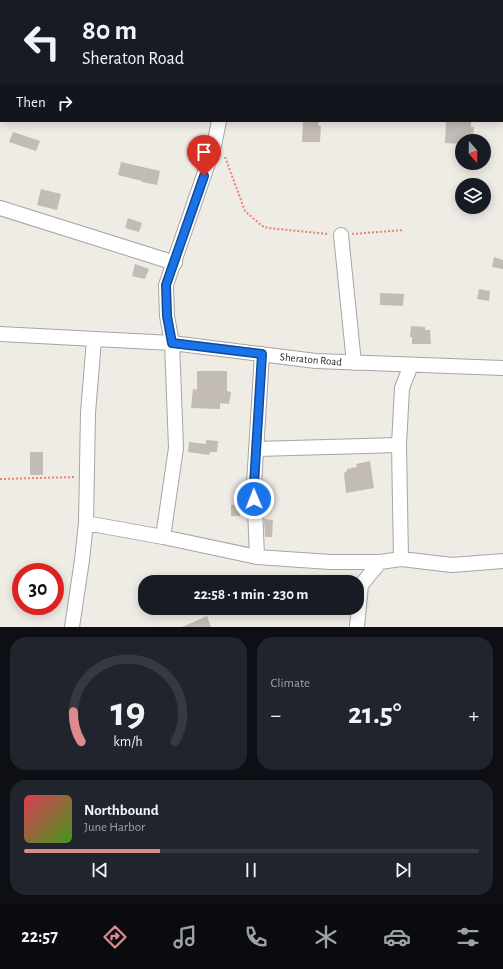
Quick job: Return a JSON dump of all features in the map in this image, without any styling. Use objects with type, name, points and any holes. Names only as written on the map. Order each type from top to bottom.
[{"type":"street","points":[[163,537],[176,448],[172,343],[167,316],[166,285],[175,263],[214,146],[219,122]]},
{"type":"street","points":[[0,208],[175,263]]},
{"type":"street","points":[[341,235],[354,363]]},
{"type":"street","name":"Sheraton Road","points":[[0,334],[172,343],[316,361],[503,368]]},
{"type":"street","points":[[72,627],[86,523],[88,413],[94,340]]},
{"type":"street","points":[[257,557],[254,484],[262,354]]},
{"type":"street","points":[[401,559],[399,445],[402,388],[411,365]]},
{"type":"street","points":[[256,449],[399,445]]},
{"type":"street","points":[[86,523],[163,537],[257,557],[330,562],[380,562],[401,559],[452,565],[503,561]]},
{"type":"street","points":[[357,627],[361,585],[380,562]]},
{"type":"path","points":[[214,146],[223,153],[245,211],[262,226],[268,228],[341,235],[404,230]]},
{"type":"path","points":[[0,479],[87,476]]},
{"type":"building","points":[[303,122],[319,122],[318,125],[321,126],[320,142],[302,142]]},
{"type":"building","points":[[446,122],[471,122],[471,127],[474,127],[473,134],[455,134],[455,144],[445,143]]},
{"type":"building","points":[[13,132],[40,141],[36,151],[9,142]]},
{"type":"building","points":[[121,162],[160,171],[157,185],[118,175]]},
{"type":"building","points":[[41,189],[61,194],[57,210],[37,205]]},
{"type":"building","points":[[128,218],[142,223],[139,232],[125,228]]},
{"type":"building","points":[[494,257],[503,260],[503,269],[492,267]]},
{"type":"building","points":[[135,264],[149,269],[145,279],[132,276]]},
{"type":"building","points":[[479,289],[490,291],[489,301],[477,299]]},
{"type":"building","points":[[380,293],[404,294],[403,306],[380,305]]},
{"type":"building","points":[[411,326],[425,327],[425,330],[430,330],[431,344],[412,344],[412,337],[410,337]]},
{"type":"building","points":[[197,371],[227,371],[227,391],[231,392],[229,404],[220,403],[220,409],[191,408],[193,389],[197,390]]},
{"type":"building","points":[[206,440],[218,441],[217,452],[210,452],[209,455],[188,452],[189,442],[206,444]]},
{"type":"building","points":[[30,452],[43,452],[43,475],[30,475]]},
{"type":"building","points":[[370,461],[374,488],[346,493],[344,473],[347,469],[357,467],[356,464]]},
{"type":"building","points":[[231,505],[240,505],[240,516],[231,516]]},
{"type":"building","points":[[264,519],[273,520],[272,537],[265,537]]},
{"type":"building","points":[[207,616],[211,627],[182,627]]},
{"type":"route","points":[[204,176],[175,263],[166,285],[167,316],[172,343],[262,354],[254,499]]}]
